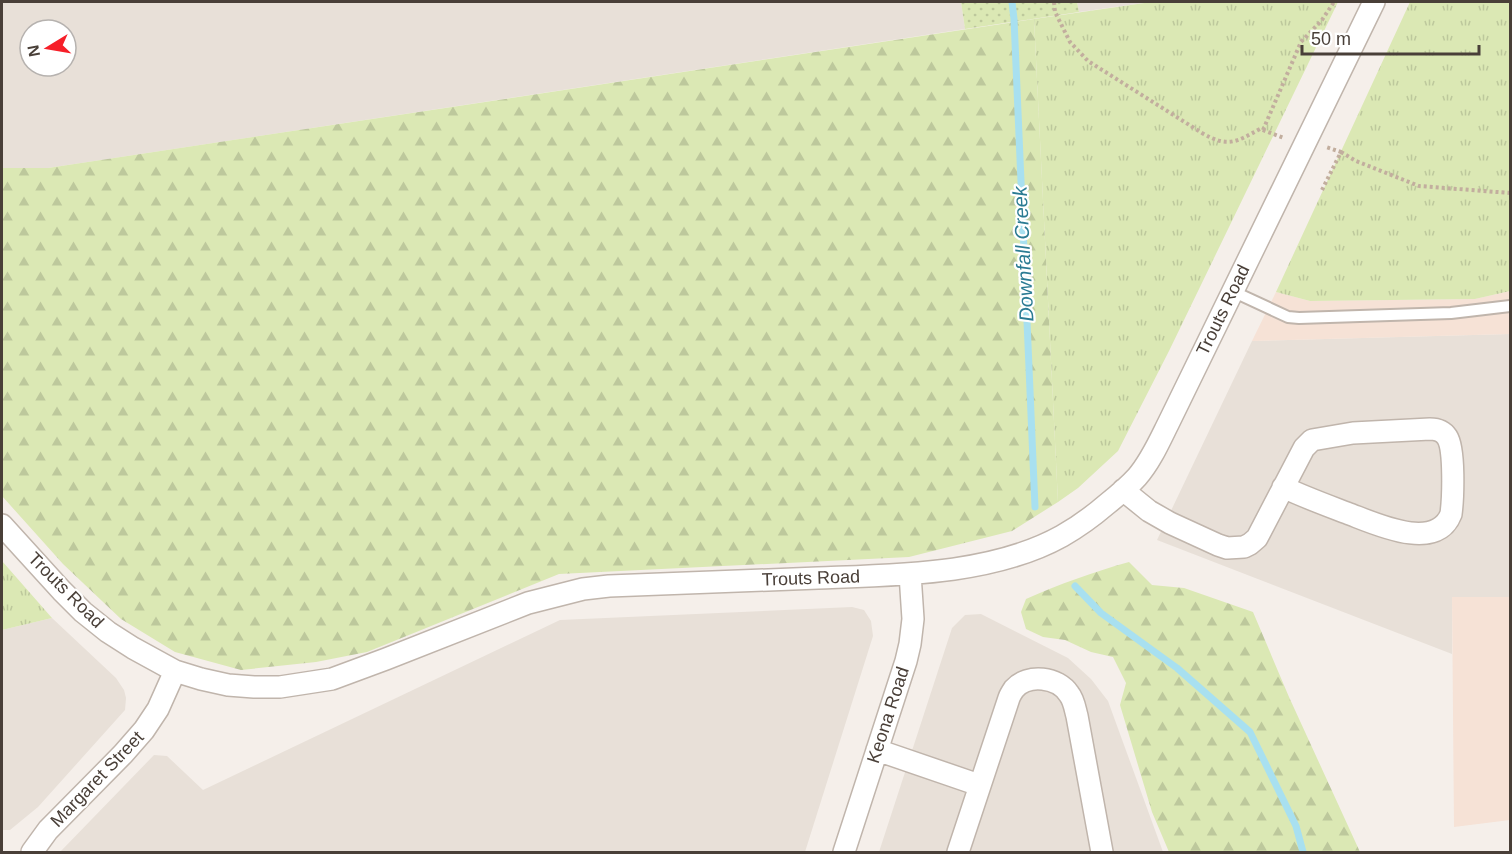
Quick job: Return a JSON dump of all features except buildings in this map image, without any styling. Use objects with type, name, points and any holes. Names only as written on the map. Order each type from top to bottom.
[{"type":"street","name":"Trouts Road","points":[[2,525],[83,612],[108,632],[175,671],[228,685],[254,687],[279,687],[332,679],[528,603],[583,589],[609,586],[910,574],[998,560],[1034,549],[1077,527],[1138,476],[1157,445],[1374,2]]},
{"type":"street","points":[[1123,490],[1149,511],[1170,523],[1218,545],[1236,548],[1250,544],[1257,538],[1283,487],[1304,448],[1312,440],[1353,433],[1436,429],[1445,434],[1450,445],[1451,514],[1443,527],[1436,531],[1414,533],[1390,529],[1283,487]]},
{"type":"street","name":"Keona Road","points":[[844,852],[910,644],[913,619],[910,574]]},
{"type":"street","name":"Margaret Street","points":[[32,852],[48,830],[144,730],[158,709],[175,671]]},
{"type":"street","points":[[958,852],[1009,698],[1014,689],[1021,684],[1037,679],[1055,682],[1063,687],[1074,704],[1102,852]]},
{"type":"street","points":[[877,750],[979,785]]},
{"type":"lane","points":[[1232,291],[1282,314],[1299,318],[1450,313],[1510,306]]},
{"type":"path","points":[[1054,2],[1055,12],[1070,42],[1088,61],[1202,133],[1214,140],[1226,143],[1243,138],[1260,129],[1286,139]]},
{"type":"path","points":[[1263,130],[1301,42],[1322,20],[1334,2]]},
{"type":"path","points":[[1325,147],[1419,186],[1510,193]]},
{"type":"path","points":[[1322,190],[1341,152]]},
{"type":"shaded area","points":[[2,2],[961,2],[965,29],[48,168],[2,168]]},
{"type":"shaded area","points":[[1077,2],[1151,2],[1079,12]]},
{"type":"shaded area","points":[[1510,291],[1510,334],[1252,341],[1276,292],[1310,301],[1475,299]]},
{"type":"shaded area","points":[[1510,334],[1510,597],[1452,597],[1452,654],[1157,540],[1252,341]]},
{"type":"shaded area","points":[[1452,597],[1510,597],[1510,820],[1454,827]]},
{"type":"shaded area","points":[[852,607],[864,610],[871,621],[873,636],[805,852],[60,852],[154,755],[167,756],[203,790],[560,620]]},
{"type":"shaded area","points":[[981,614],[1068,658],[1091,679],[1108,701],[1163,852],[879,852],[952,628],[965,615]]},
{"type":"shaded area","points":[[52,618],[116,678],[124,690],[125,710],[38,807],[10,830],[2,830],[2,630]]},
{"type":"green space","points":[[961,2],[1077,2],[1079,12],[965,29]]},
{"type":"green space","points":[[1151,2],[1338,2],[1118,451],[1078,488],[1058,502],[1034,19]]},
{"type":"green space","points":[[1410,2],[1510,2],[1510,291],[1475,299],[1310,301],[1276,292]]},
{"type":"green space","points":[[1034,19],[1058,502],[1012,531],[909,557],[559,574],[367,652],[316,662],[241,670],[175,652],[121,619],[63,564],[2,496],[2,168],[48,168]]},
{"type":"green space","points":[[2,561],[52,618],[2,630]]},
{"type":"green space","points":[[1129,562],[1152,585],[1184,588],[1253,612],[1360,852],[1169,852],[1152,812],[1120,705],[1126,683],[1113,657],[1091,652],[1065,640],[1043,637],[1026,629],[1021,612],[1026,599],[1051,588]]},
{"type":"waterway","name":"Downfall Creek","points":[[1012,2],[1035,507]]},
{"type":"waterway","name":"Downfall Creek","points":[[1075,586],[1101,613],[1177,668],[1250,732],[1296,826],[1303,852]]}]
